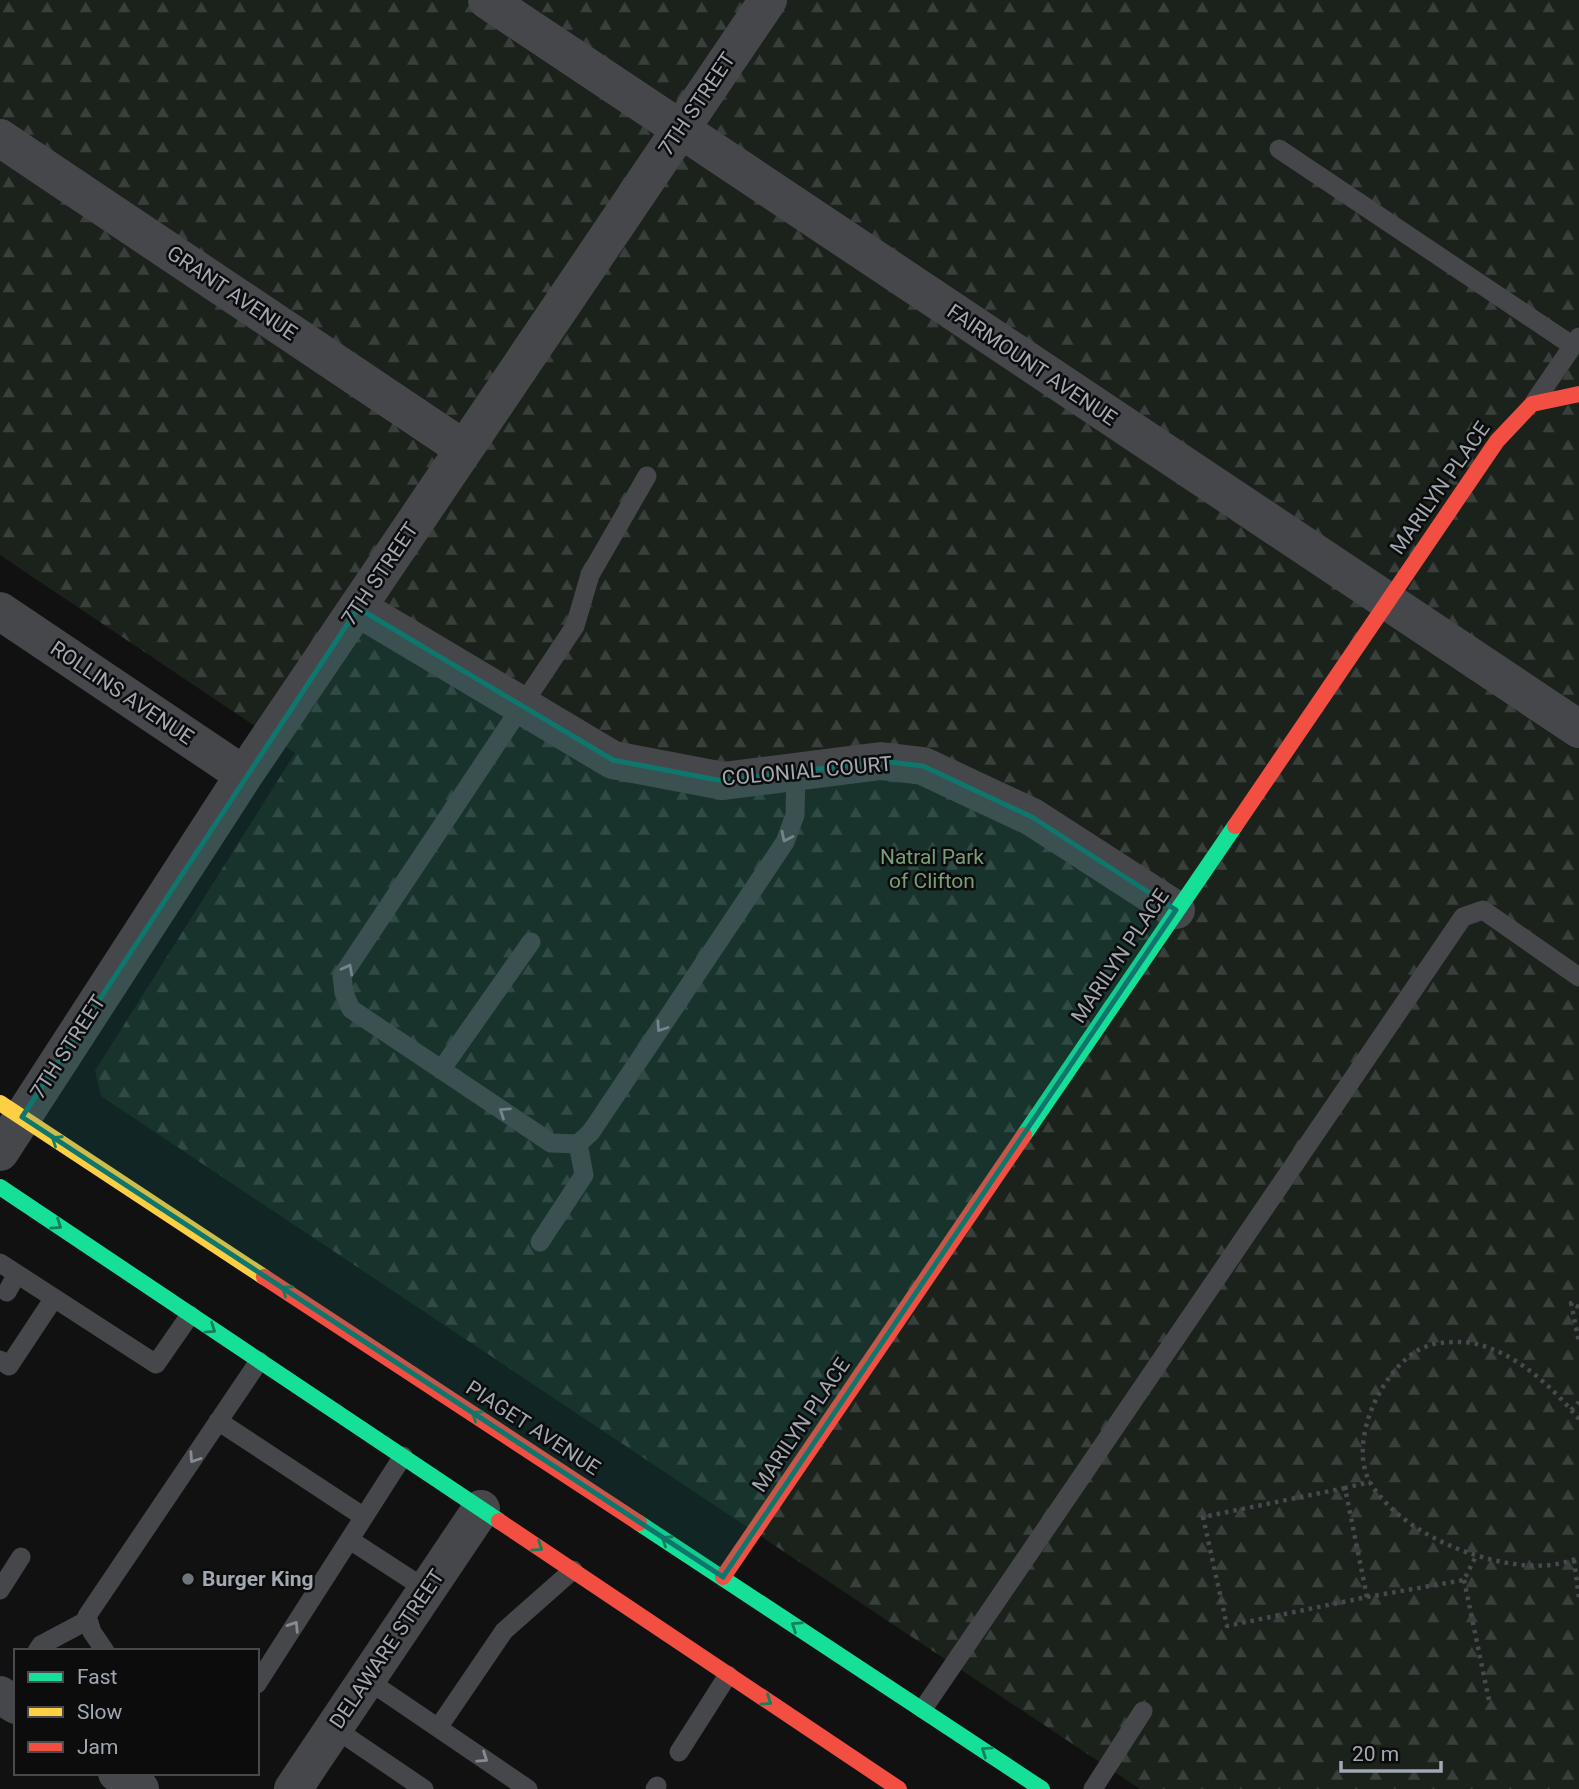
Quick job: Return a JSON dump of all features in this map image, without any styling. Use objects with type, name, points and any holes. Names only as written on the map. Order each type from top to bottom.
[{"type":"main road","points":[[1532,404],[1579,394]]},
{"type":"main road","name":"MARILYN PLACE","points":[[723,1577],[1497,441],[1532,404]]},
{"type":"main road","name":"PIAGET AVENUE","points":[[11,1110],[1042,1789]]},
{"type":"main road","points":[[3,1197],[190,1315],[403,1456],[892,1787]]},
{"type":"street","name":"FAIRMOUNT AVENUE","points":[[486,0],[1579,729]]},
{"type":"street","name":"7TH STREET","points":[[0,1152],[11,1110],[358,608],[768,0]]},
{"type":"street","name":"GRANT AVENUE","points":[[0,138],[464,449]]},
{"type":"street","name":"COLONIAL COURT","points":[[358,608],[613,760],[723,781],[881,761],[923,766],[1032,817],[1177,910]]},
{"type":"street","name":"ROLLINS AVENUE","points":[[0,611],[244,775]]},
{"type":"street","name":"DELAWARE STREET","points":[[297,1788],[366,1679],[481,1508]]},
{"type":"street","points":[[120,1775],[140,1789]]},
{"type":"lane","points":[[1279,149],[1576,341],[1532,404]]},
{"type":"lane","points":[[647,476],[590,575],[575,626],[342,976],[344,993],[351,1009],[551,1143],[578,1144],[591,1132],[785,842],[796,815],[796,771]]},
{"type":"lane","points":[[923,1709],[1463,917],[1482,910],[1579,977]]},
{"type":"lane","points":[[441,1070],[531,942]]},
{"type":"lane","points":[[540,1242],[584,1175],[578,1144]]},
{"type":"lane","points":[[0,1263],[156,1364],[190,1315]]},
{"type":"lane","points":[[7,1292],[18,1274]]},
{"type":"lane","points":[[0,1360],[9,1366],[54,1298]]},
{"type":"lane","points":[[104,1649],[87,1616],[259,1361]]},
{"type":"lane","points":[[218,1421],[364,1517]]},
{"type":"lane","points":[[259,1681],[403,1456]]},
{"type":"lane","points":[[350,1540],[427,1590]]},
{"type":"lane","points":[[0,1590],[21,1557]]},
{"type":"lane","points":[[438,1727],[504,1631],[573,1570]]},
{"type":"lane","points":[[38,1649],[41,1645],[88,1620]]},
{"type":"lane","points":[[678,1752],[728,1675]]},
{"type":"lane","points":[[366,1679],[528,1789]]},
{"type":"lane","points":[[1093,1789],[1143,1711]]},
{"type":"lane","points":[[334,1728],[424,1789]]},
{"type":"path","points":[[1579,1307],[1571,1303],[1579,1342]]},
{"type":"path","points":[[1579,1419],[1534,1373],[1492,1349],[1470,1342],[1430,1345],[1409,1357],[1394,1372],[1371,1411],[1363,1445],[1370,1482],[1402,1518],[1441,1543],[1476,1556],[1522,1564],[1576,1559],[1579,1598]]},
{"type":"path","points":[[1572,1410],[1579,1402]]},
{"type":"path","points":[[1370,1482],[1203,1517],[1227,1626],[1464,1580]]},
{"type":"path","points":[[1345,1488],[1367,1597]]},
{"type":"path","points":[[1476,1556],[1464,1580],[1490,1705]]},
{"type":"highlighted area","points":[[358,608],[613,760],[723,781],[881,761],[923,766],[1032,817],[1176,910],[723,1577],[22,1117]]},
{"type":"green space","name":"Natral Park of Clifton","points":[[0,0],[1579,0],[1579,1789],[1140,1789],[101,1096],[95,1071],[295,753],[0,555]]},
{"type":"traffic: fast","points":[[1024,1135],[1235,826]]},
{"type":"traffic: fast","points":[[0,1187],[499,1521]]},
{"type":"traffic: fast","points":[[639,1523],[1042,1789]]},
{"type":"traffic: slow","points":[[0,1103],[264,1277]]},
{"type":"traffic: jam","points":[[1235,826],[1497,441],[1532,404],[1579,394]]},
{"type":"traffic: jam","points":[[723,1577],[1024,1135]]},
{"type":"traffic: jam","points":[[264,1277],[639,1523]]},
{"type":"traffic: jam","points":[[499,1521],[899,1789]]},
{"type":"place","name":"Burger King","points":[[188,1579]]}]
